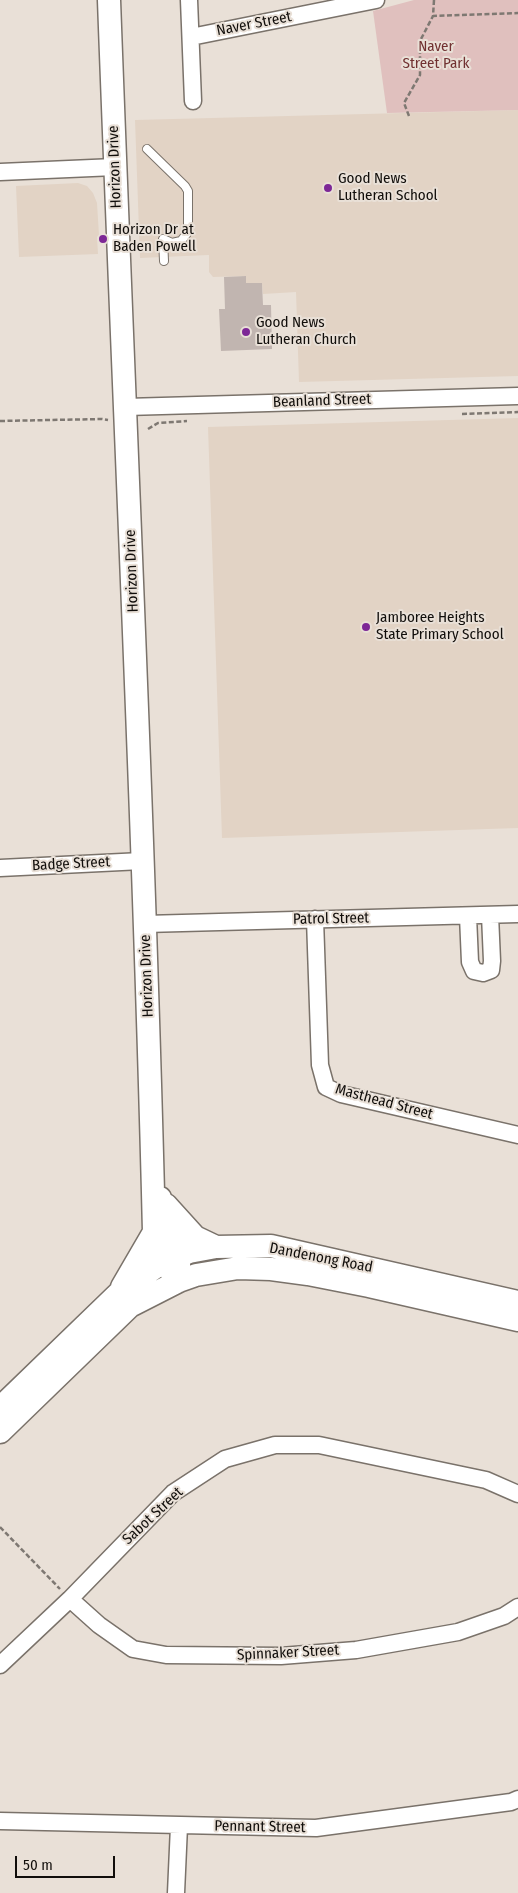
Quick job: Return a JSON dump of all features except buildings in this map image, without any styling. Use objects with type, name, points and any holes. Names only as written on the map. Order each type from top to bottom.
[{"type":"street","name":"Horizon Drive","points":[[109,0],[115,167],[118,414],[145,924],[154,1232],[172,1259]]},
{"type":"street","points":[[189,0],[193,101]]},
{"type":"street","name":"Naver Street","points":[[191,37],[376,0]]},
{"type":"street","points":[[0,172],[115,167]]},
{"type":"street","name":"Beanland Street","points":[[118,414],[518,396]]},
{"type":"street","name":"Badge Street","points":[[0,868],[142,861]]},
{"type":"street","name":"Patrol Street","points":[[145,924],[518,914]]},
{"type":"street","points":[[468,916],[470,962],[474,972],[483,974],[490,970],[492,961],[490,915]]},
{"type":"street","name":"Masthead Street","points":[[315,919],[320,1065],[326,1087],[341,1094],[518,1135]]},
{"type":"street","name":"Horizon Drive","points":[[152,1143],[172,1259],[179,1281]]},
{"type":"street","points":[[161,1199],[195,1236],[216,1248]]},
{"type":"street","points":[[119,1293],[154,1232]]},
{"type":"street","name":"Dandenong Road","points":[[0,1408],[119,1293],[172,1259],[189,1252],[216,1248],[271,1246],[518,1302]]},
{"type":"street","name":"Dandenong Road","points":[[0,1432],[130,1306],[179,1281],[196,1275],[238,1268],[271,1269],[308,1274],[361,1284],[518,1320]]},
{"type":"street","name":"Sabot Street","points":[[0,1665],[70,1599],[173,1493],[225,1459],[276,1445],[319,1445],[486,1480],[518,1494]]},
{"type":"street","name":"Spinnaker Street","points":[[70,1599],[99,1625],[133,1648],[166,1655],[281,1656],[356,1650],[458,1632],[504,1616],[518,1607]]},
{"type":"street","name":"Pennant Street","points":[[0,1821],[316,1828],[511,1802],[518,1799]]},
{"type":"street","points":[[176,1893],[179,1826]]},
{"type":"lane","points":[[147,149],[188,191],[188,232],[181,241],[172,243],[163,239],[164,260]]},
{"type":"path","points":[[409,116],[404,102],[420,75],[420,41],[432,16],[434,0]]},
{"type":"path","points":[[432,16],[518,14]]},
{"type":"path","points":[[0,421],[102,418],[118,414]]},
{"type":"path","points":[[0,1527],[70,1599]]},
{"type":"shaded area","name":"Good News Lutheran School","points":[[518,110],[518,376],[299,382],[296,292],[263,294],[262,283],[246,283],[245,276],[213,277],[209,272],[209,255],[140,258],[135,120]]},
{"type":"shaded area","points":[[78,183],[87,186],[93,193],[97,203],[98,254],[19,257],[16,186]]},
{"type":"shaded area","name":"Jamboree Heights State Primary School","points":[[518,418],[518,828],[222,838],[208,427]]},
{"type":"green space","name":"Naver Street Park","points":[[414,0],[518,0],[518,110],[387,113],[373,11]]},
{"type":"place","name":"Good News Lutheran School","points":[[328,188]]},
{"type":"place","name":"Horizon Dr at Baden Powell","points":[[103,239]]},
{"type":"place","name":"Good News Lutheran Church","points":[[246,332]]},
{"type":"place","name":"Jamboree Heights State Primary School","points":[[366,627]]}]
